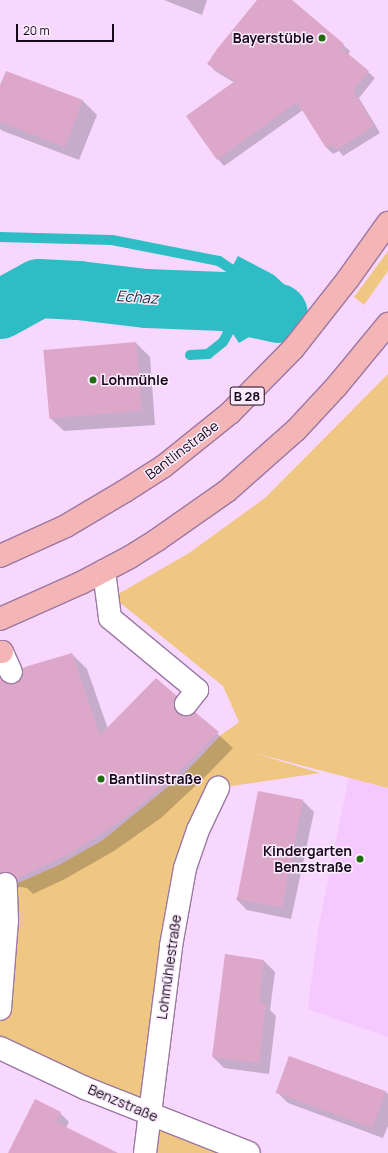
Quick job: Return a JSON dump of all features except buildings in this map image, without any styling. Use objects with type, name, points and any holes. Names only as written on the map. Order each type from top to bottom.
[{"type":"main road","name":"Bantlinstraße","points":[[0,556],[66,526],[120,495],[164,466],[230,413],[293,349],[348,280],[388,223]]},
{"type":"main road","points":[[0,619],[104,571],[157,540],[227,491],[268,457],[296,430],[336,387],[388,324]]},
{"type":"street","points":[[104,571],[110,618],[197,690],[186,704]]},
{"type":"street","points":[[1,652],[11,672]]},
{"type":"street","name":"Lohmühlestraße","points":[[145,1153],[171,946],[185,868],[198,830],[218,788]]},
{"type":"street","points":[[0,1009],[7,921],[6,884]]},
{"type":"street","name":"Benzstraße","points":[[0,1048],[85,1088],[249,1153]]},
{"type":"shaded area","points":[[388,251],[388,271],[364,305],[354,297]]},
{"type":"shaded area","points":[[238,256],[274,275],[290,290],[278,313],[256,333],[239,343],[221,316],[231,269]]},
{"type":"shaded area","points":[[388,374],[388,788],[254,753],[320,773],[218,788],[198,830],[150,1114],[249,1153],[145,1153],[150,1115],[0,1048],[0,891],[59,865],[103,840],[186,772],[221,735],[239,722],[223,686],[113,597],[189,553],[265,498]]},
{"type":"shaded area","name":"Kindergarten Benzstraße","points":[[349,777],[388,788],[388,1037],[308,1009],[318,930]]},
{"type":"waterway","points":[[0,237],[112,240],[219,261],[231,269],[237,280]]},
{"type":"waterway","name":"Echaz","points":[[0,309],[38,288],[78,290],[146,298],[223,301],[278,313]]},
{"type":"waterway","points":[[190,355],[208,354],[223,342],[235,320]]},
{"type":"place","name":"Bayerstüble","points":[[322,38]]},
{"type":"place","name":"Lohmühle","points":[[93,380]]},
{"type":"place","name":"Bantlinstraße","points":[[101,779]]},
{"type":"place","name":"Kindergarten Benzstraße","points":[[360,859]]}]
